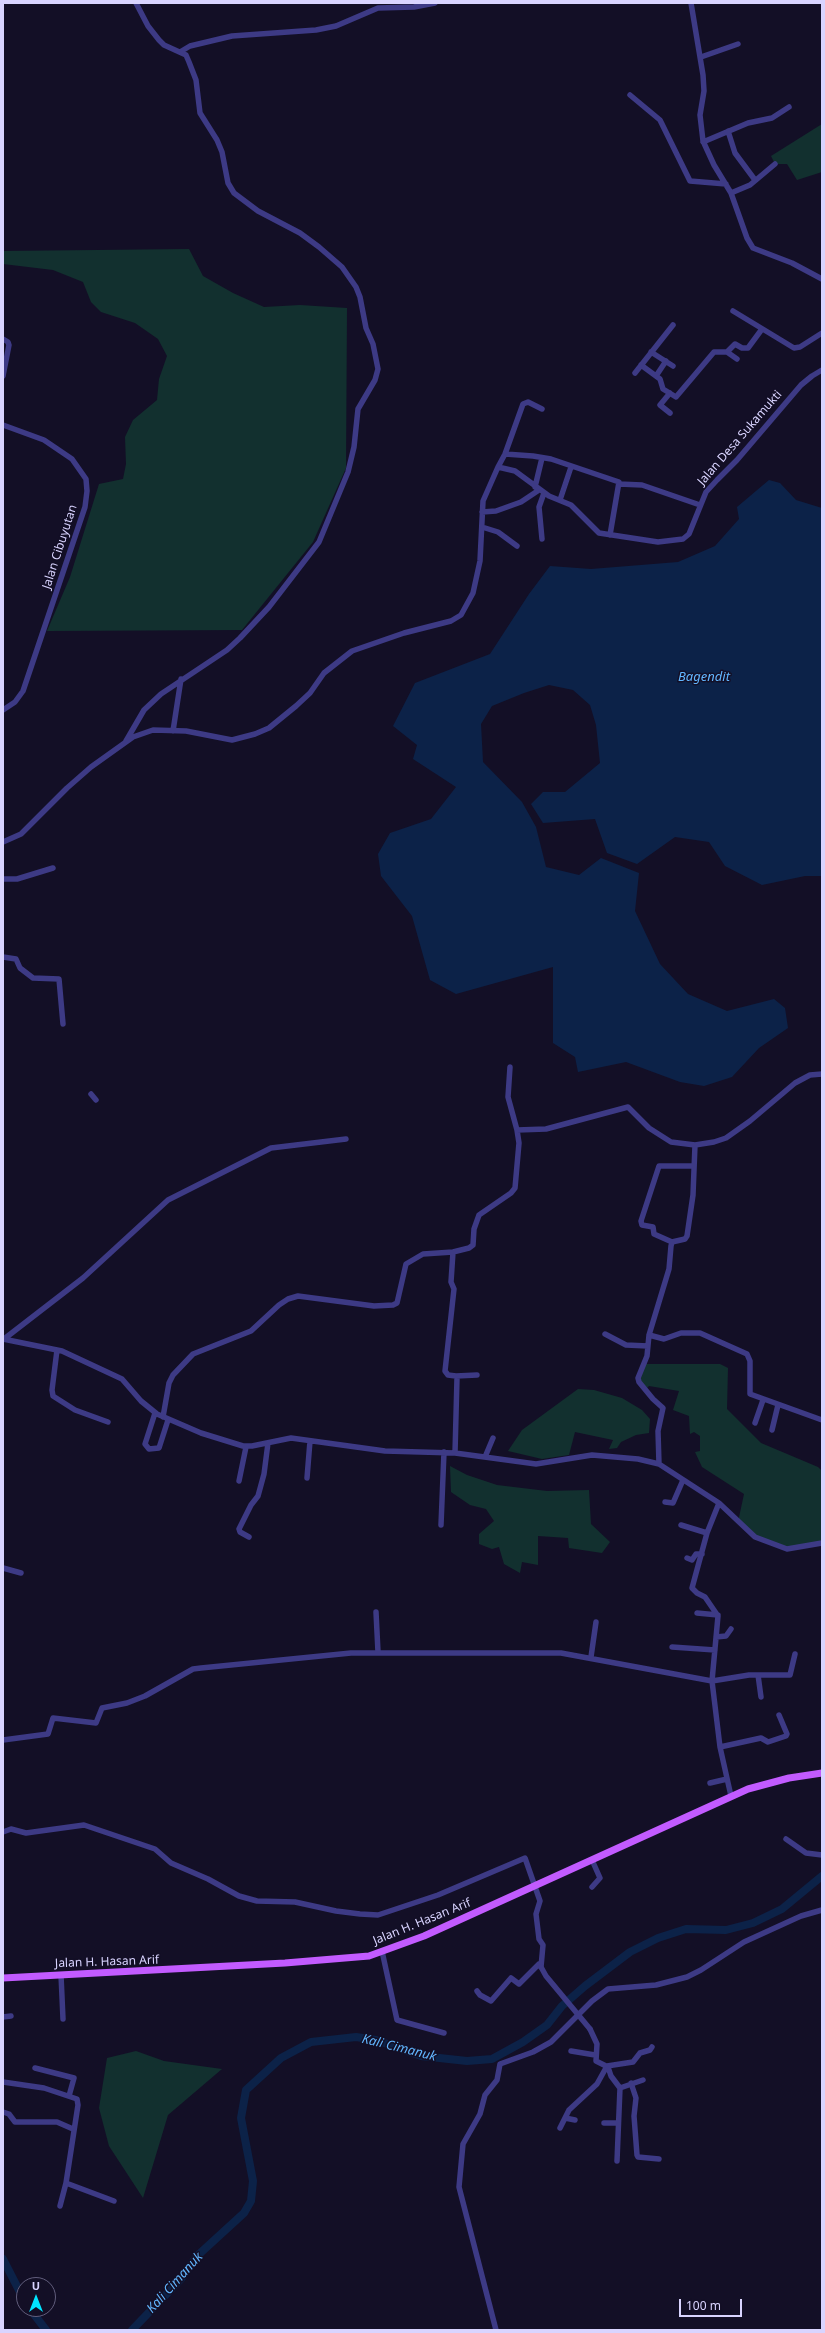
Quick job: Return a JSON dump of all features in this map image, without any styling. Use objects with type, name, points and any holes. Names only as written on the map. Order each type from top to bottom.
[{"type":"main road","name":"Jalan H. Hasan Arif","points":[[3,1978],[347,1959],[369,1956],[424,1936],[731,1796],[762,1785],[822,1773]]},
{"type":"street","points":[[125,742],[144,710],[181,680],[227,650],[240,638],[269,607],[319,542],[348,472],[354,447],[358,409],[375,380],[378,369],[373,344],[364,322],[360,297],[342,267],[300,233],[258,211],[234,193],[228,183],[219,146],[200,113],[192,69],[186,56],[164,45],[148,26],[136,3]]},
{"type":"street","points":[[180,52],[190,46],[232,36],[316,30],[336,26],[378,8],[414,7],[435,3]]},
{"type":"street","points":[[691,3],[701,57],[704,91],[700,115],[703,142],[731,192],[747,238],[753,248],[792,263],[822,279]]},
{"type":"street","points":[[701,57],[738,44]]},
{"type":"street","points":[[630,95],[660,120],[690,182],[726,184]]},
{"type":"street","points":[[703,142],[749,122],[772,118],[789,107]]},
{"type":"street","points":[[728,131],[735,153],[755,180]]},
{"type":"street","points":[[731,192],[750,185],[775,164]]},
{"type":"street","points":[[733,311],[797,348],[822,333]]},
{"type":"street","points":[[635,372],[673,325]]},
{"type":"street","points":[[727,352],[734,344],[742,348],[748,348],[762,328]]},
{"type":"street","points":[[3,339],[8,341],[9,345],[4,373]]},
{"type":"street","points":[[651,352],[673,366]]},
{"type":"street","points":[[641,365],[660,379],[663,389],[676,397],[680,395],[714,352],[727,352],[736,359]]},
{"type":"street","points":[[656,376],[666,362]]},
{"type":"street","name":"Jalan Desa Sukamukti","points":[[498,467],[515,471],[544,493],[571,505],[599,533],[658,542],[683,538],[689,534],[706,492],[737,460],[801,385],[822,370]]},
{"type":"street","points":[[670,393],[660,405],[670,413]]},
{"type":"street","points":[[3,842],[21,834],[66,788],[91,766],[125,742],[138,735],[153,730],[161,730],[232,740],[255,734],[269,728],[296,706],[310,693],[324,673],[352,651],[404,633],[451,621],[461,615],[473,593],[480,561],[483,501],[505,454],[523,404],[528,402],[542,409]]},
{"type":"street","name":"Jalan Cibuyutan","points":[[3,425],[44,440],[72,459],[86,479],[87,491],[85,507],[23,691],[17,701],[3,710]]},
{"type":"street","points":[[505,454],[542,458],[617,481],[620,484],[642,485],[700,505]]},
{"type":"street","points":[[482,512],[496,511],[521,502],[537,488],[542,458]]},
{"type":"street","points":[[560,500],[571,467]]},
{"type":"street","points":[[610,535],[620,484]]},
{"type":"street","points":[[542,539],[539,507],[544,493]]},
{"type":"street","points":[[482,526],[498,532],[517,546]]},
{"type":"street","points":[[171,731],[181,680]]},
{"type":"street","points":[[132,731],[138,735]]},
{"type":"street","points":[[3,879],[19,879],[53,868]]},
{"type":"street","points":[[3,957],[16,959],[20,968],[33,978],[60,979],[63,1024]]},
{"type":"street","points":[[155,1413],[145,1444],[148,1449],[159,1448],[166,1418],[169,1383],[173,1375],[193,1354],[251,1331],[279,1305],[288,1299],[298,1296],[374,1306],[387,1306],[397,1303],[406,1264],[423,1254],[453,1252],[472,1246],[474,1229],[479,1215],[513,1190],[519,1143],[508,1096],[510,1067]]},
{"type":"street","points":[[517,1130],[546,1129],[628,1107],[649,1128],[664,1139],[671,1142],[695,1145],[726,1138],[750,1121],[795,1083],[810,1075],[822,1074]]},
{"type":"street","points":[[3,1340],[83,1278],[168,1200],[271,1148],[346,1139]]},
{"type":"street","points":[[694,1166],[659,1166],[640,1221],[642,1225],[653,1227],[654,1235],[672,1242],[685,1239],[693,1195],[695,1145]]},
{"type":"street","points":[[659,1464],[658,1431],[663,1408],[653,1399],[639,1382],[638,1378],[646,1360],[649,1335],[669,1269],[672,1242]]},
{"type":"street","points":[[453,1252],[451,1282],[454,1289],[445,1371],[448,1375],[457,1379],[477,1375]]},
{"type":"street","points":[[649,1335],[662,1339],[681,1333],[700,1333],[750,1359],[749,1391],[755,1397],[822,1420]]},
{"type":"street","points":[[605,1334],[626,1345],[648,1346]]},
{"type":"street","points":[[3,1340],[57,1350],[122,1379],[141,1401],[155,1413],[226,1442],[246,1446],[291,1438],[385,1451],[456,1453],[536,1464],[592,1455],[638,1459],[659,1464],[684,1480],[719,1503],[747,1531],[766,1541],[791,1550],[822,1543]]},
{"type":"street","points":[[57,1350],[52,1390],[53,1396],[75,1410],[108,1422]]},
{"type":"street","points":[[456,1453],[457,1379]]},
{"type":"street","points":[[755,1423],[763,1400]]},
{"type":"street","points":[[772,1430],[778,1405]]},
{"type":"street","points":[[485,1457],[493,1438]]},
{"type":"street","points":[[307,1478],[310,1441]]},
{"type":"street","points":[[249,1537],[240,1532],[239,1529],[251,1505],[258,1496],[264,1474],[268,1443]]},
{"type":"street","points":[[239,1481],[246,1446]]},
{"type":"street","points":[[441,1525],[444,1452]]},
{"type":"street","points":[[665,1502],[673,1503],[684,1480]]},
{"type":"street","points":[[719,1503],[707,1534],[692,1588],[696,1594],[705,1597],[718,1615],[712,1681],[720,1747],[731,1796]]},
{"type":"street","points":[[681,1525],[707,1534]]},
{"type":"street","points":[[687,1558],[692,1560],[696,1554],[702,1554]]},
{"type":"street","points":[[3,1568],[21,1573]]},
{"type":"street","points":[[376,1612],[378,1652]]},
{"type":"street","points":[[698,1613],[718,1615]]},
{"type":"street","points":[[591,1657],[596,1622]]},
{"type":"street","points":[[716,1637],[726,1636],[731,1629]]},
{"type":"street","points":[[672,1646],[715,1650]]},
{"type":"street","points":[[3,1740],[48,1734],[53,1718],[96,1722],[102,1708],[127,1703],[145,1696],[193,1669],[303,1657],[378,1652],[561,1653],[591,1657],[712,1681],[758,1675],[790,1674],[795,1654]]},
{"type":"street","points":[[758,1675],[761,1697]]},
{"type":"street","points":[[720,1747],[761,1738],[769,1742],[786,1736],[787,1734],[779,1715]]},
{"type":"street","points":[[710,1783],[727,1779]]},
{"type":"street","points":[[3,1832],[11,1829],[26,1833],[84,1825],[155,1849],[171,1863],[208,1879],[239,1896],[257,1901],[295,1902],[336,1911],[360,1914],[378,1914],[438,1895],[525,1858],[536,1885],[540,1900],[536,1914],[538,1932],[543,1945],[540,1966],[546,1976],[590,2029],[596,2044],[596,2061],[607,2066],[633,2062],[640,2053],[650,2050],[652,2047]]},
{"type":"street","points":[[786,1839],[809,1855],[822,1855]]},
{"type":"street","points":[[592,1860],[600,1878],[592,1886]]},
{"type":"street","points":[[496,2330],[459,2187],[463,2144],[480,2114],[485,2096],[497,2080],[500,2064],[533,2052],[551,2042],[592,2001],[608,1989],[656,1985],[687,1977],[701,1970],[744,1942],[800,1916],[822,1910]]},
{"type":"street","points":[[382,1951],[397,2020],[444,2033]]},
{"type":"street","points":[[477,1991],[490,2001],[511,1978],[519,1984],[540,1966]]},
{"type":"street","points":[[61,1975],[63,2019]]},
{"type":"street","points":[[3,2017],[11,2016]]},
{"type":"street","points":[[571,2051],[596,2055]]},
{"type":"street","points":[[607,2066],[620,2088],[617,2124],[617,2161]]},
{"type":"street","points":[[560,2128],[569,2110],[596,2084],[607,2066]]},
{"type":"street","points":[[34,2068],[74,2078],[69,2096]]},
{"type":"street","points":[[620,2088],[643,2080]]},
{"type":"street","points":[[3,2082],[44,2088],[69,2096],[78,2102],[66,2183],[60,2206]]},
{"type":"street","points":[[631,2084],[636,2098],[634,2116],[637,2155],[638,2157],[659,2159]]},
{"type":"street","points":[[3,2112],[9,2114],[14,2122],[57,2122],[73,2129]]},
{"type":"street","points":[[565,2118],[575,2120]]},
{"type":"street","points":[[604,2123],[617,2124]]},
{"type":"street","points":[[66,2183],[114,2201]]},
{"type":"green space","points":[[822,124],[822,172],[797,180],[787,164],[775,164],[771,156]]},
{"type":"green space","points":[[189,249],[203,276],[233,293],[264,307],[300,305],[347,308],[346,468],[313,542],[242,630],[47,631],[70,577],[99,484],[123,479],[126,464],[125,437],[133,420],[157,400],[159,379],[167,356],[158,339],[135,323],[101,312],[91,302],[83,282],[53,270],[3,264],[3,251]]},
{"type":"green space","points":[[645,1364],[720,1364],[728,1368],[727,1409],[761,1443],[818,1467],[822,1471],[822,1543],[791,1549],[755,1537],[738,1522],[744,1494],[702,1467],[695,1452],[700,1451],[700,1436],[694,1432],[690,1434],[689,1416],[673,1410],[679,1391],[649,1386],[646,1389],[638,1380]]},
{"type":"green space","points":[[578,1389],[594,1390],[622,1398],[642,1410],[650,1419],[649,1433],[636,1435],[621,1442],[617,1448],[609,1449],[613,1440],[575,1432],[569,1455],[542,1459],[508,1451],[522,1430]]},
{"type":"green space","points":[[450,1466],[467,1475],[497,1485],[547,1491],[589,1490],[591,1524],[610,1542],[602,1553],[569,1548],[568,1538],[538,1536],[538,1565],[522,1562],[520,1573],[504,1564],[499,1547],[492,1549],[479,1544],[479,1534],[494,1521],[486,1509],[470,1505],[451,1492]]},
{"type":"green space","points":[[136,2051],[164,2061],[222,2069],[168,2115],[143,2198],[109,2146],[99,2108],[107,2058]]},
{"type":"water","name":"Bagendit","points":[[769,480],[780,483],[796,500],[822,508],[822,876],[805,876],[762,885],[725,866],[709,842],[675,837],[637,864],[607,853],[595,819],[543,823],[531,804],[543,792],[565,792],[600,763],[596,725],[590,705],[573,690],[549,685],[524,693],[492,706],[481,724],[483,762],[522,802],[536,827],[546,867],[579,875],[601,858],[639,873],[635,911],[660,964],[688,994],[727,1011],[774,999],[785,1008],[788,1028],[759,1048],[732,1077],[704,1086],[680,1082],[626,1062],[578,1072],[575,1057],[553,1043],[553,967],[456,994],[430,980],[412,916],[381,876],[378,854],[390,833],[431,819],[456,787],[413,759],[417,745],[393,726],[415,683],[490,654],[529,594],[550,566],[591,569],[678,562],[715,546],[739,519],[737,507]]},
{"type":"waterway","name":"Kali Cimanuk","points":[[132,2330],[181,2279],[197,2256],[244,2213],[251,2201],[253,2181],[241,2118],[246,2090],[281,2058],[311,2042],[356,2037],[376,2040],[421,2056],[467,2061],[492,2059],[523,2042],[547,2025],[562,2006],[585,1986],[630,1952],[658,1938],[686,1929],[726,1930],[753,1923],[782,1909],[822,1876]]},
{"type":"waterway","points":[[3,2259],[16,2284]]},
{"type":"waterway","points":[[36,2317],[46,2330]]}]
